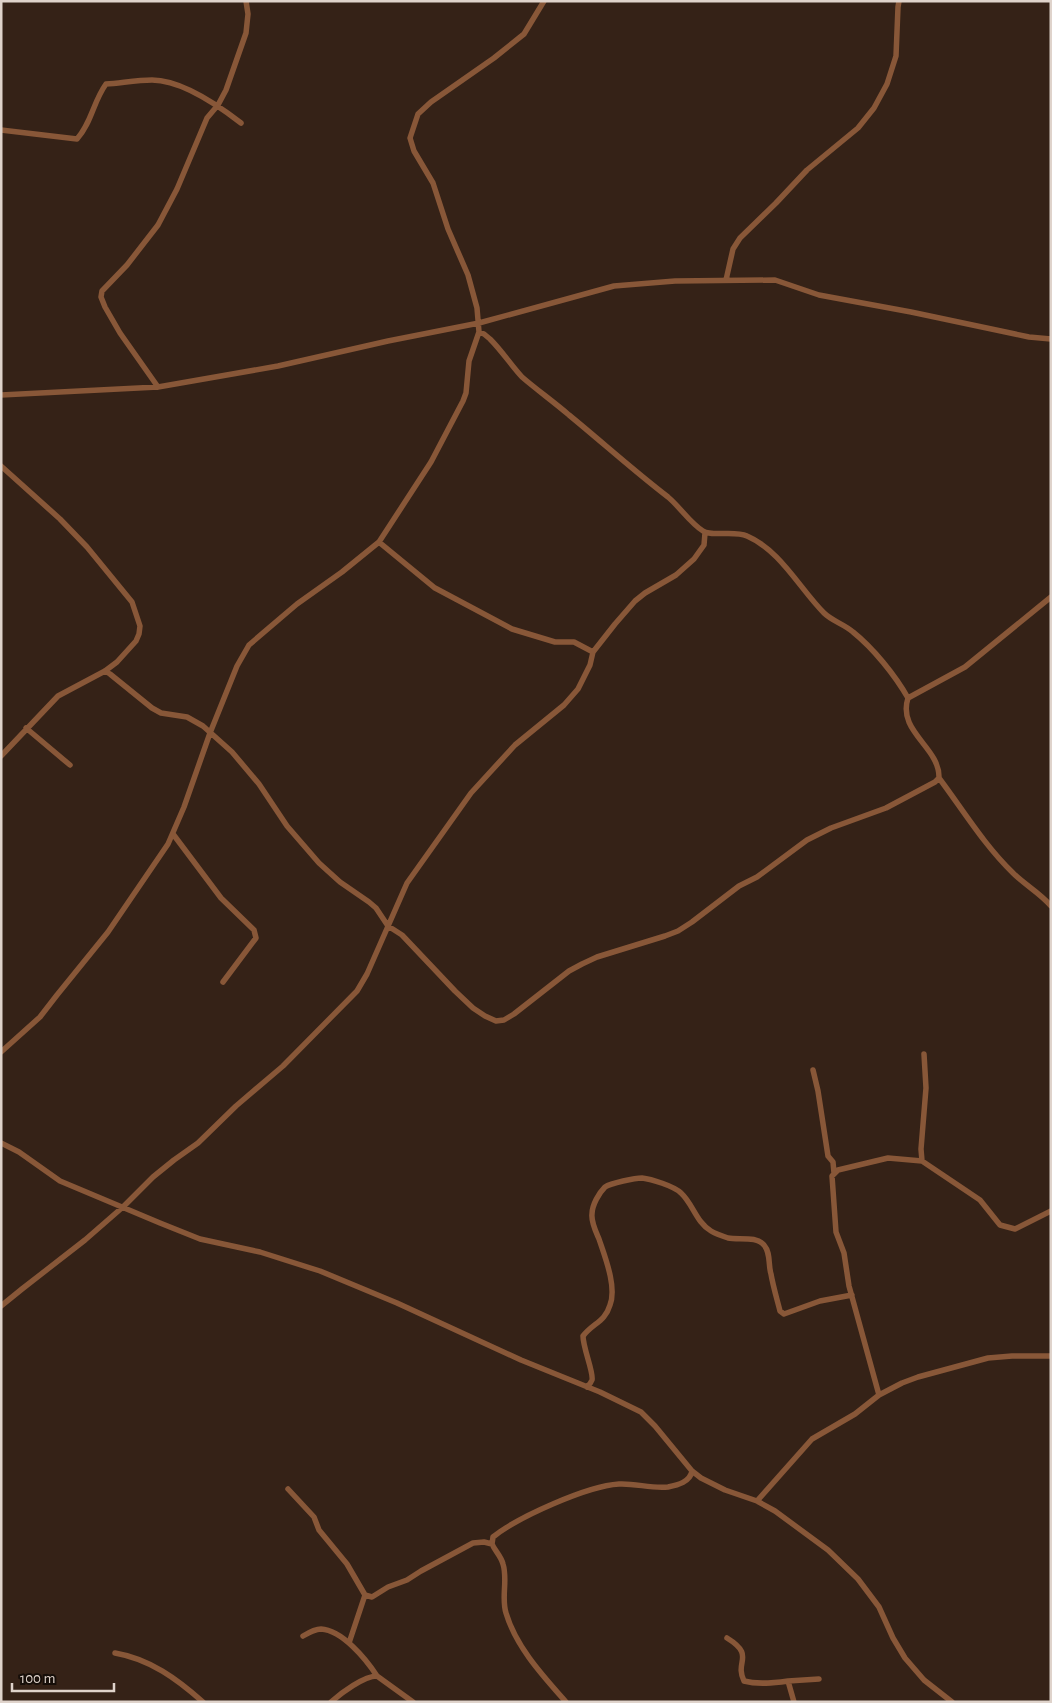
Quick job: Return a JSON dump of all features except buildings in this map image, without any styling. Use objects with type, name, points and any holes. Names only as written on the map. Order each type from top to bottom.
[{"type":"street","points":[[158,387],[120,333],[102,301],[102,291],[127,265],[158,225],[177,188],[207,118],[218,104],[230,81],[246,33],[248,14],[246,1]]},
{"type":"street","points":[[1,1052],[40,1017],[108,932],[168,844],[184,807],[210,733],[237,666],[249,645],[297,604],[342,572],[379,542],[431,462],[463,401],[466,393],[469,361],[479,332],[474,292],[454,244],[433,183],[414,151],[410,138],[418,114],[431,102],[494,58],[524,34],[544,1]]},
{"type":"street","points":[[726,280],[733,249],[740,238],[807,170],[858,128],[874,108],[887,84],[896,56],[899,1]]},
{"type":"street","points":[[1,130],[77,139],[85,130],[100,92],[106,84],[154,80],[180,86],[218,104],[241,123]]},
{"type":"street","points":[[1,395],[158,387],[278,366],[479,323],[614,286],[676,281],[775,280],[819,295],[1029,337],[1051,339]]},
{"type":"street","points":[[479,332],[490,339],[523,377],[676,504],[705,533],[738,533],[748,536],[766,549],[785,566],[826,615],[864,641],[910,696]]},
{"type":"street","points":[[1,466],[60,519],[87,547],[132,602],[138,621],[139,634],[129,650],[105,671],[58,696],[1,756]]},
{"type":"street","points":[[1,1306],[60,1260],[124,1206],[153,1177],[198,1143],[236,1106],[283,1066],[356,991],[367,974],[407,883],[471,793],[515,744],[564,705],[578,689],[590,665],[593,652],[635,601],[676,575],[694,559],[704,545],[705,533]]},
{"type":"street","points":[[379,542],[436,588],[512,629],[555,642],[574,642],[593,652]]},
{"type":"street","points":[[1051,597],[965,667],[910,696],[905,706],[909,724],[937,766],[939,778],[989,848],[1013,874],[1043,897],[1051,906]]},
{"type":"street","points":[[105,671],[152,708],[170,715],[187,717],[203,726],[244,765],[260,784],[287,826],[319,863],[340,882],[370,902],[388,926],[402,935],[473,1008],[496,1021],[504,1020],[569,972],[598,956],[678,931],[739,886],[757,877],[807,840],[831,828],[894,804],[930,786],[939,778]]},
{"type":"street","points":[[26,728],[70,765]]},
{"type":"street","points":[[173,834],[221,898],[254,930],[256,938],[223,982]]},
{"type":"street","points":[[922,1161],[921,1149],[926,1088],[924,1054]]},
{"type":"street","points":[[813,1070],[828,1156],[833,1162],[835,1224],[879,1395]]},
{"type":"street","points":[[1,1143],[19,1152],[60,1181],[200,1238],[260,1252],[320,1271],[641,1412],[692,1471],[701,1478],[725,1490],[757,1501],[775,1511],[828,1550],[858,1579],[879,1607],[893,1638],[905,1658],[924,1680],[952,1702]]},
{"type":"street","points":[[834,1173],[838,1170],[888,1158],[922,1161],[980,1200],[1000,1225],[1015,1229],[1051,1211]]},
{"type":"street","points":[[587,1387],[592,1380],[592,1374],[585,1351],[583,1336],[601,1321],[612,1303],[609,1271],[592,1214],[596,1200],[606,1187],[626,1180],[641,1178],[666,1185],[680,1192],[706,1228],[716,1234],[729,1238],[762,1242],[769,1256],[770,1273],[780,1311],[784,1314],[820,1301],[852,1294]]},
{"type":"street","points":[[757,1501],[812,1439],[854,1414],[879,1395],[902,1383],[988,1358],[1051,1356]]},
{"type":"street","points":[[566,1702],[534,1664],[516,1636],[506,1614],[504,1566],[492,1544],[493,1537],[574,1495],[603,1486],[620,1484],[668,1487],[688,1479],[692,1471]]},
{"type":"street","points":[[288,1489],[314,1517],[319,1530],[347,1564],[365,1595],[372,1597],[388,1586],[407,1580],[473,1543],[484,1542],[492,1544]]},
{"type":"street","points":[[349,1643],[365,1595]]},
{"type":"street","points":[[303,1636],[320,1629],[331,1631],[349,1643],[370,1664],[377,1676],[413,1702]]},
{"type":"street","points":[[726,1638],[738,1645],[742,1650],[742,1677],[744,1681],[775,1683],[820,1679]]},
{"type":"street","points":[[115,1653],[130,1656],[155,1666],[189,1689],[203,1702]]},
{"type":"street","points":[[331,1702],[365,1679],[377,1676]]},
{"type":"street","points":[[788,1681],[794,1702]]}]
